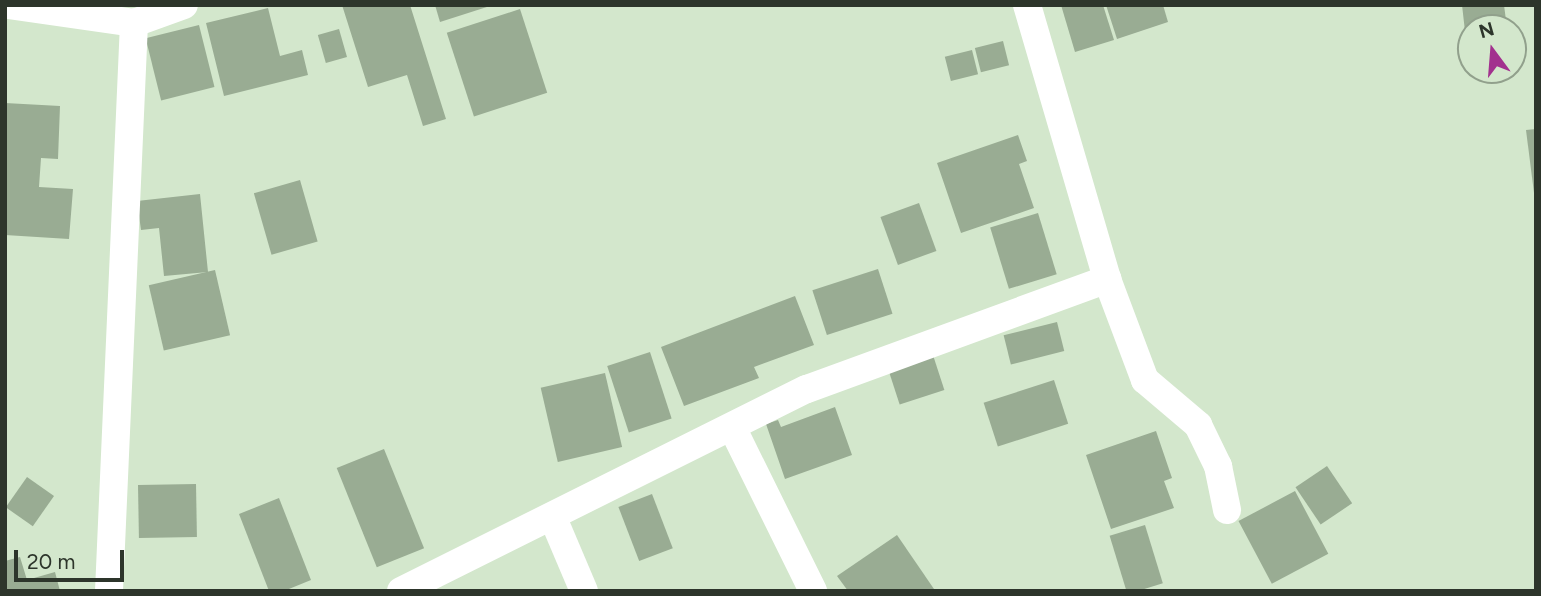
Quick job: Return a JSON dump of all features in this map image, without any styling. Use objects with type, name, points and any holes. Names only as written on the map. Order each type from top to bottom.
[{"type":"street","points":[[8,5],[134,23],[184,5]]},
{"type":"street","points":[[1027,5],[1107,279],[1145,380],[1198,425],[1218,466],[1227,510]]},
{"type":"street","points":[[109,591],[134,23]]},
{"type":"street","points":[[401,591],[553,518],[807,389],[1107,279]]},
{"type":"street","points":[[732,427],[813,591]]},
{"type":"street","points":[[553,518],[584,591]]},
{"type":"building","points":[[342,5],[410,5],[446,119],[423,126],[407,75],[368,87]]},
{"type":"building","points":[[435,5],[490,5],[490,6],[440,22]]},
{"type":"building","points":[[1061,5],[1103,5],[1114,40],[1075,52]]},
{"type":"building","points":[[1106,5],[1163,5],[1168,22],[1117,39]]},
{"type":"building","points":[[1462,5],[1504,5],[1505,14],[1463,14]]},
{"type":"building","points":[[268,8],[280,56],[302,50],[308,75],[224,96],[206,23]]},
{"type":"building","points":[[520,9],[547,93],[474,116],[447,33]]},
{"type":"building","points":[[199,25],[214,87],[161,100],[146,38]]},
{"type":"building","points":[[339,29],[347,57],[326,63],[318,35]]},
{"type":"building","points":[[1003,41],[1009,65],[981,72],[975,48]]},
{"type":"building","points":[[972,50],[978,74],[951,81],[945,57]]},
{"type":"building","points":[[5,103],[60,106],[58,159],[41,158],[39,187],[73,189],[69,239],[5,235]]},
{"type":"building","points":[[1536,129],[1536,192],[1534,193],[1526,130]]},
{"type":"building","points":[[1018,135],[1027,161],[1019,164],[1034,208],[961,233],[937,163]]},
{"type":"building","points":[[300,180],[318,242],[272,255],[254,193]]},
{"type":"building","points":[[200,194],[208,272],[164,276],[159,228],[141,230],[137,201]]},
{"type":"building","points":[[919,203],[936,251],[898,265],[880,217]]},
{"type":"building","points":[[1038,213],[1057,274],[1009,289],[990,228]]},
{"type":"building","points":[[878,269],[893,314],[827,335],[812,290]]},
{"type":"building","points":[[215,270],[230,335],[164,351],[149,285]]},
{"type":"building","points":[[795,296],[814,345],[754,367],[759,378],[684,406],[661,347]]},
{"type":"building","points":[[1057,322],[1064,351],[1011,364],[1004,335]]},
{"type":"building","points":[[650,352],[672,419],[629,432],[607,366]]},
{"type":"building","points":[[932,352],[944,390],[900,405],[887,367]]},
{"type":"building","points":[[605,373],[622,447],[558,462],[541,388]]},
{"type":"building","points":[[1054,380],[1068,424],[998,447],[984,403]]},
{"type":"building","points":[[835,407],[852,455],[785,479],[766,424],[778,420],[781,427]]},
{"type":"building","points":[[1156,431],[1172,478],[1164,481],[1174,508],[1111,529],[1086,455]]},
{"type":"building","points":[[384,449],[424,548],[377,567],[337,468]]},
{"type":"building","points":[[1327,466],[1352,503],[1321,525],[1295,487]]},
{"type":"building","points":[[27,477],[54,496],[33,526],[6,507]]},
{"type":"building","points":[[196,484],[197,537],[139,538],[138,485]]},
{"type":"building","points":[[1295,491],[1328,554],[1272,584],[1238,521]]},
{"type":"building","points":[[652,494],[673,548],[639,561],[618,507]]},
{"type":"building","points":[[279,498],[311,580],[284,591],[269,591],[239,514]]},
{"type":"building","points":[[1145,525],[1163,583],[1138,591],[1126,591],[1110,536]]},
{"type":"building","points":[[897,535],[934,589],[848,591],[837,576]]},
{"type":"building","points":[[20,557],[27,580],[55,572],[60,591],[5,591],[5,561]]}]
